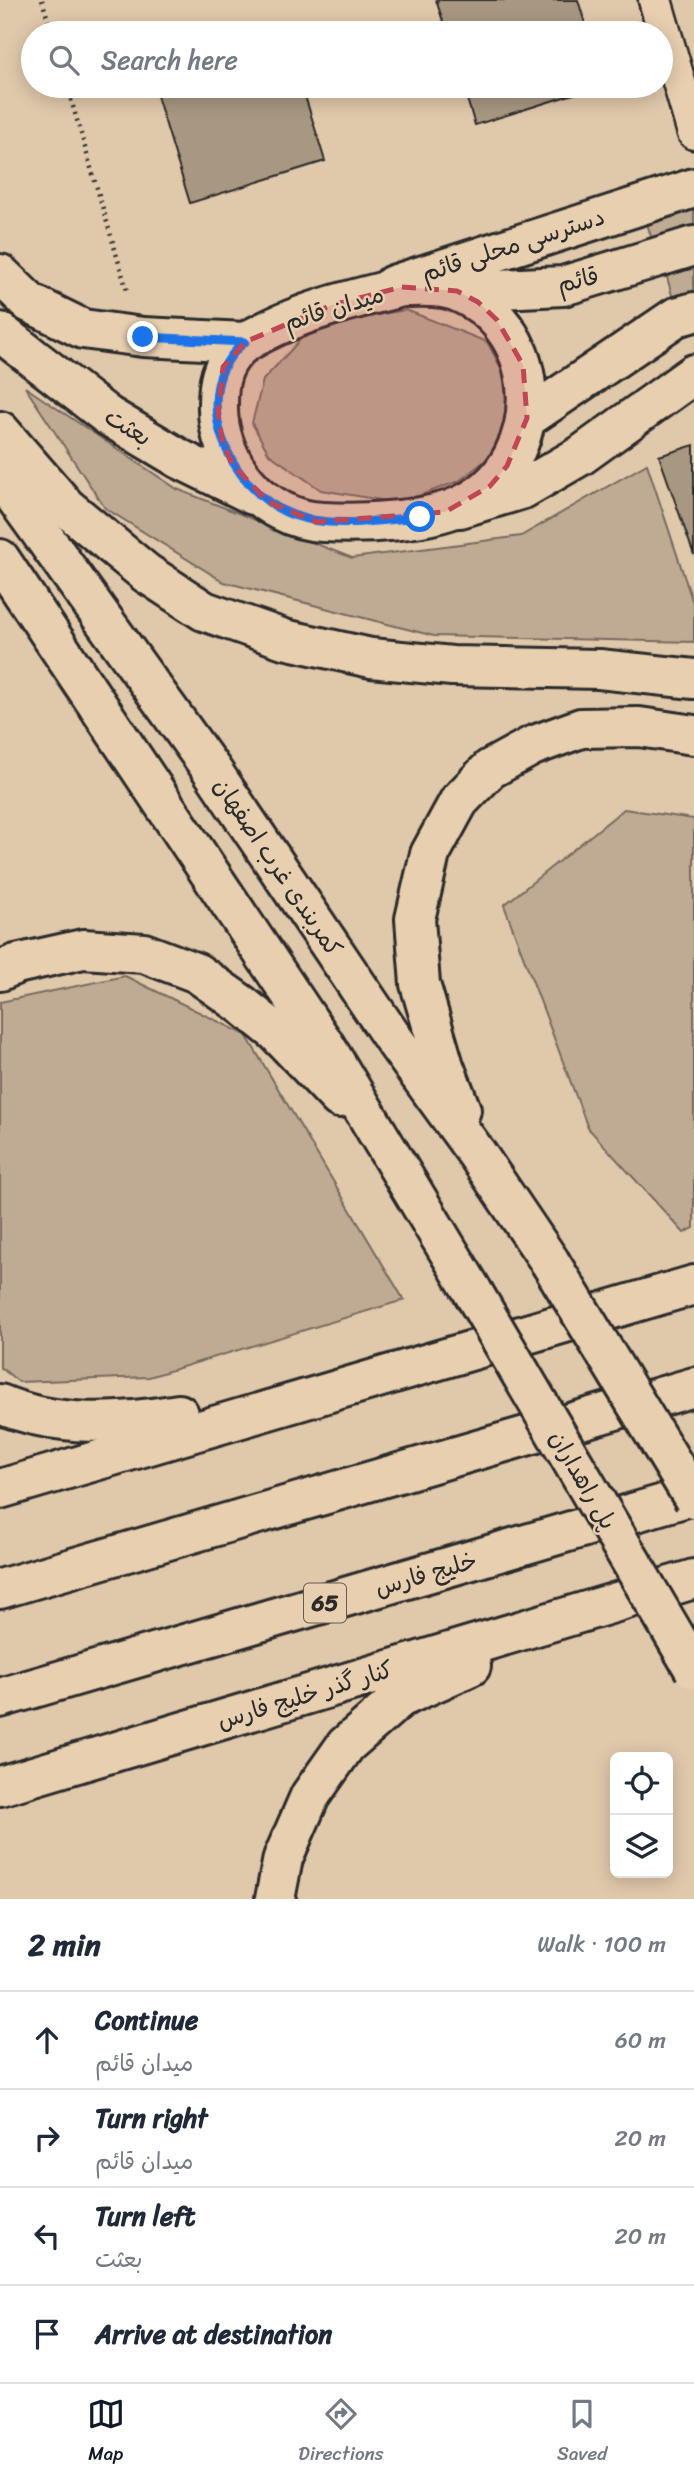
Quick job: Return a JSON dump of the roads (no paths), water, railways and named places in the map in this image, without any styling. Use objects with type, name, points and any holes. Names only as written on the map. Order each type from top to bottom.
[{"type":"main road","name":"دسترسی محلی قائم","points":[[332,305],[694,188]]},
{"type":"main road","name":"قائم","points":[[457,292],[563,286],[694,246]]},
{"type":"main road","points":[[0,274],[30,303],[83,329],[143,337],[245,342]]},
{"type":"main road","name":"میدان قائم","points":[[430,287],[457,292],[478,302],[497,320],[513,341],[523,365],[528,391],[527,418],[520,443],[508,466],[490,486],[469,502],[445,512],[420,517],[316,522],[291,515],[268,502],[248,485],[232,464],[222,440],[218,414],[218,387],[223,367],[236,349],[275,326],[332,305],[402,288],[430,287]]},
{"type":"main road","points":[[527,418],[676,317],[694,312]]},
{"type":"main road","name":"بعثت","points":[[0,332],[108,416],[180,459],[268,502]]},
{"type":"main road","points":[[445,512],[523,489],[580,456],[694,374]]},
{"type":"main road","points":[[0,431],[66,507],[146,573],[204,611],[215,615],[285,639],[371,658],[452,666],[599,668],[694,679]]},
{"type":"main road","name":"کمربندی غرب اصفهان","points":[[0,476],[211,769],[392,1037],[477,1154],[550,1262],[694,1497]]},
{"type":"main road","points":[[0,559],[326,1046],[388,1149]]},
{"type":"main road","points":[[477,1154],[444,1066],[420,984],[415,919],[430,854],[459,801],[491,769],[532,746],[581,729],[639,727],[694,735]]},
{"type":"main road","points":[[0,971],[16,964],[83,949],[144,953],[197,973],[276,1032],[388,1149]]},
{"type":"main road","name":"پل راهداران","points":[[388,1149],[694,1669]]},
{"type":"main road","points":[[547,1328],[694,1265]]},
{"type":"main road","points":[[0,1489],[694,1285]]},
{"type":"main road","points":[[0,1589],[694,1387]]},
{"type":"main road","points":[[0,1404],[16,1411],[79,1423],[137,1421],[330,1390]]},
{"type":"main road","name":"خلیج فارس","points":[[0,1698],[694,1497]]},
{"type":"main road","points":[[275,1899],[282,1858],[310,1796],[346,1745],[400,1698],[610,1604],[694,1579]]},
{"type":"main road","name":"کنار گذر خلیج فارس","points":[[0,1786],[610,1604]]},
{"type":"street","points":[[655,0],[661,21]]},
{"type":"street","points":[[673,61],[694,133]]}]
